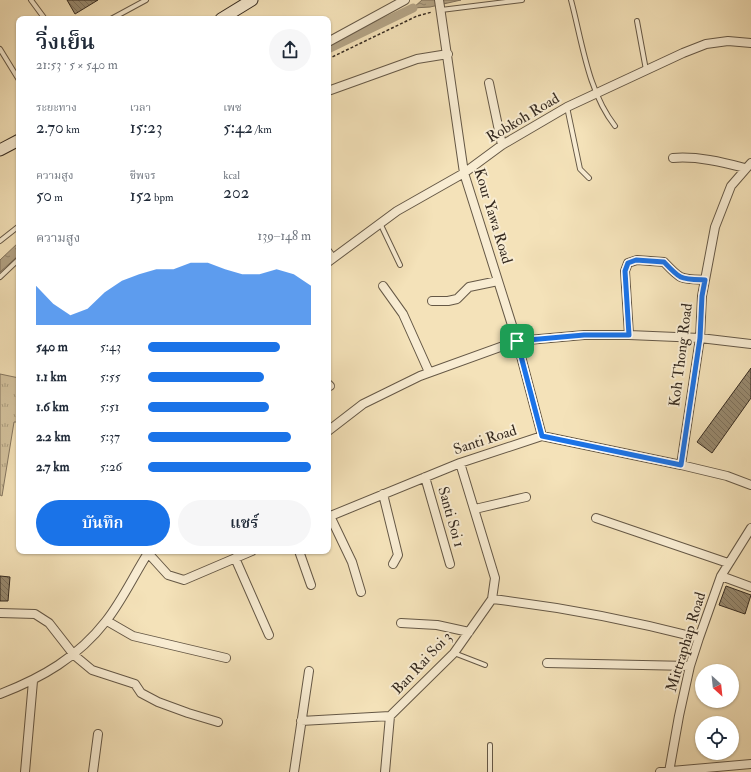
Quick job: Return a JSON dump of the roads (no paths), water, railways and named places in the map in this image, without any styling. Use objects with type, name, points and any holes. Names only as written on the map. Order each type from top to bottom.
[{"type":"main road","points":[[226,16],[251,0]]},
{"type":"main road","points":[[0,150],[16,142]]},
{"type":"street","points":[[331,40],[404,0]]},
{"type":"street","name":"Kour Yawa Road","points":[[439,0],[464,173],[517,341],[542,436]]},
{"type":"street","name":"Robkoh Road","points":[[331,260],[396,211],[464,173],[502,145],[567,107],[706,44],[728,41],[751,43]]},
{"type":"street","points":[[331,89],[417,59],[448,54]]},
{"type":"street","points":[[489,83],[502,145]]},
{"type":"street","points":[[673,158],[700,158],[748,165]]},
{"type":"street","name":"Koh Thong Road","points":[[681,465],[700,338],[702,296],[716,227],[731,186],[748,165]]},
{"type":"street","points":[[629,335],[625,271],[628,263],[636,260],[664,262],[676,276],[684,279],[705,280]]},
{"type":"street","points":[[432,301],[448,301],[457,299],[470,287],[498,281]]},
{"type":"street","points":[[383,286],[403,314],[429,372]]},
{"type":"street","points":[[331,429],[363,404],[429,372],[517,341],[584,335],[629,335],[700,338],[751,344]]},
{"type":"street","points":[[542,436],[681,465],[727,476],[751,485]]},
{"type":"street","name":"Santi Road","points":[[331,516],[460,463],[542,436]]},
{"type":"street","name":"Ban Rai Soi 3","points":[[385,772],[390,716],[454,654],[492,599],[495,578],[460,463]]},
{"type":"street","name":"Santi Soi 1","points":[[425,477],[450,564]]},
{"type":"street","points":[[383,494],[398,555],[393,564]]},
{"type":"street","points":[[475,509],[526,496]]},
{"type":"street","points":[[596,518],[728,563]]},
{"type":"street","points":[[331,521],[352,562],[361,592]]},
{"type":"street","name":"Mittraphap Road","points":[[669,772],[690,666],[699,638],[721,576],[751,528]]},
{"type":"street","points":[[0,694],[33,681],[74,655],[107,621],[146,554]]},
{"type":"street","points":[[149,554],[168,575],[184,580],[245,554]]},
{"type":"street","points":[[300,554],[311,585]]},
{"type":"street","points":[[235,558],[269,635]]},
{"type":"street","points":[[721,576],[751,587]]},
{"type":"street","points":[[492,599],[581,611],[639,623],[699,638]]},
{"type":"street","points":[[0,613],[35,614],[49,624],[74,655],[92,670],[135,684],[142,693],[158,702],[218,722]]},
{"type":"street","points":[[107,621],[133,636],[226,658]]},
{"type":"street","points":[[401,623],[437,625],[469,632]]},
{"type":"street","points":[[547,663],[690,666]]},
{"type":"street","points":[[294,772],[310,671]]},
{"type":"street","points":[[25,772],[33,681]]},
{"type":"street","points":[[301,721],[390,716]]},
{"type":"street","points":[[93,772],[98,734]]},
{"type":"street","points":[[660,772],[751,764]]},
{"type":"lane","points":[[31,0],[43,16]]},
{"type":"lane","points":[[117,16],[146,0]]},
{"type":"lane","points":[[440,10],[522,0]]},
{"type":"lane","points":[[571,0],[596,94],[606,114],[615,126]]},
{"type":"lane","points":[[637,21],[646,70]]},
{"type":"lane","points":[[0,49],[16,75]]},
{"type":"lane","points":[[567,107],[580,169],[589,178]]},
{"type":"lane","points":[[380,223],[400,266]]},
{"type":"lane","points":[[0,241],[16,228]]},
{"type":"lane","points":[[0,277],[16,262]]},
{"type":"lane","points":[[454,654],[485,665]]},
{"type":"lane","points":[[490,745],[490,772]]},
{"type":"water","points":[[422,0],[461,0],[430,7],[413,8]]},
{"type":"water","points":[[16,245],[16,258],[0,272],[0,260]]},
{"type":"waterway","points":[[331,48],[413,8]]}]
